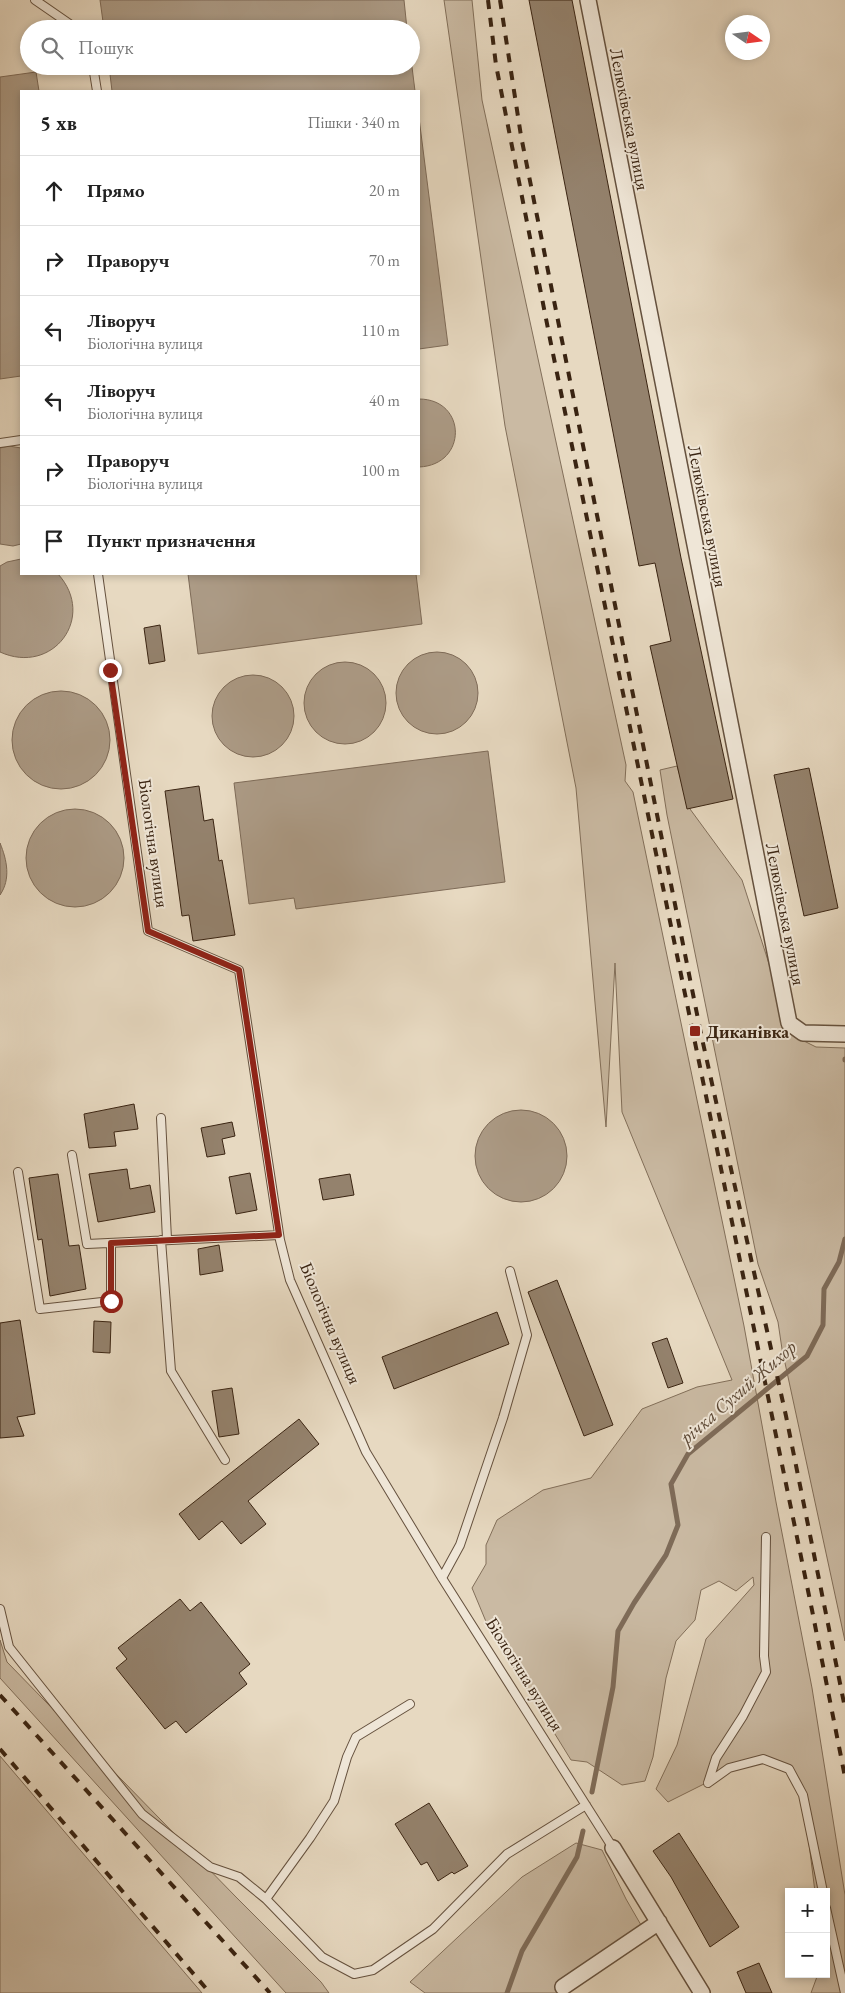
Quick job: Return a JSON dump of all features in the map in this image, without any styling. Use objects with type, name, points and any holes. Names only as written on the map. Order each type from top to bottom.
[{"type":"street","name":"Лелюківська вулиця","points":[[588,0],[789,1023],[803,1033],[845,1034]]},
{"type":"street","name":"Біологічна вулиця","points":[[614,1848],[702,1993]]},
{"type":"street","points":[[563,1987],[659,1922]]},
{"type":"lane","points":[[35,0],[64,20]]},
{"type":"lane","points":[[94,75],[97,90]]},
{"type":"lane","points":[[0,443],[20,440]]},
{"type":"lane","name":"Біологічна вулиця","points":[[98,575],[148,931],[239,970],[279,1235],[290,1280],[366,1452],[442,1578],[614,1848]]},
{"type":"lane","points":[[161,1118],[164,1240],[171,1371],[225,1460]]},
{"type":"lane","points":[[72,1154],[87,1244],[279,1235]]},
{"type":"lane","points":[[18,1172],[40,1309],[111,1301],[111,1243]]},
{"type":"lane","points":[[442,1578],[460,1545],[504,1418],[527,1335],[510,1270]]},
{"type":"lane","points":[[766,1537],[764,1656],[766,1672],[743,1716],[716,1758],[708,1783],[729,1768],[762,1759],[789,1769],[803,1794],[822,1888]]},
{"type":"lane","points":[[0,1609],[9,1647],[142,1814],[210,1867],[239,1877],[266,1899],[322,1957],[354,1974],[373,1970],[433,1929],[507,1854],[586,1805]]},
{"type":"lane","points":[[266,1899],[334,1801],[347,1757],[356,1737],[410,1704]]},
{"type":"lane","points":[[830,1926],[845,1993]]},
{"type":"shaded area","points":[[100,0],[404,0],[406,20],[103,20]]},
{"type":"shaded area","points":[[444,0],[472,0],[482,100],[626,765],[625,781],[633,792],[744,1326],[812,1688],[845,1895],[845,1993],[811,1993],[817,1978],[830,1978],[830,1888],[815,1888],[803,1795],[789,1769],[763,1759],[742,1765],[668,1802],[656,1789],[677,1745],[706,1639],[754,1585],[753,1577],[736,1591],[719,1581],[701,1590],[695,1620],[676,1641],[666,1678],[653,1757],[645,1781],[622,1785],[587,1762],[571,1760],[487,1624],[472,1588],[486,1564],[486,1545],[497,1520],[543,1490],[591,1478],[642,1409],[697,1387],[732,1380],[622,1112],[615,963],[606,1127],[576,788],[505,426]]},
{"type":"shaded area","points":[[20,74],[36,75],[39,90],[20,90],[20,376],[0,379],[0,77]]},
{"type":"shaded area","points":[[110,75],[413,75],[415,90],[112,90]]},
{"type":"shaded area","points":[[420,126],[448,345],[420,349]]},
{"type":"shaded area","points":[[420,399],[435,402],[446,409],[453,420],[455,432],[453,445],[446,456],[435,464],[420,467]]},
{"type":"shaded area","points":[[9,446],[20,448],[20,544],[13,546],[0,544],[0,448]]},
{"type":"shaded area","points":[[20,559],[20,575],[59,575],[69,591],[73,608],[71,624],[64,638],[52,649],[37,656],[19,657],[0,652],[0,566],[7,562]]},
{"type":"shaded area","points":[[188,575],[416,575],[422,624],[198,654]]},
{"type":"shaded area","points":[[437,652],[453,655],[466,664],[475,677],[478,693],[475,709],[466,722],[453,731],[437,734],[421,731],[408,722],[399,709],[396,693],[399,677],[408,664],[421,655]]},
{"type":"shaded area","points":[[345,662],[361,666],[374,674],[382,687],[386,703],[382,719],[374,732],[361,740],[345,744],[329,740],[316,732],[308,719],[304,703],[308,687],[316,674],[329,666]]},
{"type":"shaded area","points":[[253,675],[269,678],[282,687],[291,700],[294,716],[291,732],[282,745],[269,754],[253,757],[237,754],[224,745],[215,732],[212,716],[215,700],[224,687],[237,678]]},
{"type":"shaded area","points":[[61,691],[80,695],[96,705],[106,721],[110,740],[106,759],[96,775],[80,785],[61,789],[42,785],[26,775],[16,759],[12,740],[16,721],[26,705],[42,695]]},
{"type":"shaded area","points":[[488,751],[505,882],[296,909],[294,898],[249,904],[234,783]]},
{"type":"shaded area","points":[[677,766],[690,809],[742,880],[792,1035],[816,1047],[845,1048],[845,1641],[782,1349],[778,1322],[758,1264],[667,815],[660,770]]},
{"type":"shaded area","points":[[75,809],[94,813],[110,823],[120,839],[124,858],[120,877],[110,893],[94,903],[75,907],[56,903],[40,893],[30,877],[26,858],[30,839],[40,823],[56,813]]},
{"type":"shaded area","points":[[0,843],[7,876],[0,895]]},
{"type":"shaded area","points":[[521,1110],[538,1114],[553,1124],[563,1139],[567,1156],[563,1173],[553,1188],[538,1198],[521,1202],[504,1198],[489,1188],[479,1173],[475,1156],[479,1139],[489,1124],[504,1114]]},
{"type":"shaded area","points":[[0,1640],[7,1662],[321,1982],[329,1993],[286,1993],[0,1678]]},
{"type":"shaded area","points":[[0,1756],[202,1993],[0,1993]]},
{"type":"shaded area","points":[[576,1843],[602,1850],[641,1925],[561,1991],[565,1993],[425,1993],[410,1982],[522,1877]]},
{"type":"building","points":[[529,0],[572,0],[681,558],[733,799],[687,809],[650,646],[671,641],[655,563],[639,566]]},
{"type":"building","points":[[160,625],[165,661],[149,664],[144,628]]},
{"type":"building","points":[[809,768],[838,908],[804,916],[774,775]]},
{"type":"building","points":[[199,786],[204,821],[213,819],[219,861],[222,860],[235,935],[193,941],[189,915],[182,916],[165,791]]},
{"type":"building","points":[[134,1104],[138,1129],[114,1132],[116,1146],[89,1148],[84,1114]]},
{"type":"building","points":[[232,1122],[235,1136],[222,1139],[225,1154],[207,1157],[201,1128]]},
{"type":"building","points":[[127,1169],[130,1189],[150,1185],[155,1212],[98,1222],[89,1174]]},
{"type":"building","points":[[250,1173],[257,1210],[236,1214],[229,1177]]},
{"type":"building","points":[[58,1174],[69,1246],[79,1245],[86,1289],[50,1296],[42,1239],[38,1240],[29,1178]]},
{"type":"building","points":[[350,1174],[354,1195],[323,1200],[319,1179]]},
{"type":"building","points":[[219,1245],[223,1271],[200,1275],[198,1249]]},
{"type":"building","points":[[557,1280],[613,1425],[584,1436],[528,1292]]},
{"type":"building","points":[[497,1312],[509,1344],[394,1389],[382,1357]]},
{"type":"building","points":[[20,1320],[35,1414],[17,1417],[24,1436],[0,1438],[0,1323]]},
{"type":"building","points":[[94,1321],[111,1322],[110,1353],[93,1352]]},
{"type":"building","points":[[667,1338],[683,1383],[668,1388],[652,1343]]},
{"type":"building","points":[[232,1388],[239,1434],[219,1437],[212,1391]]},
{"type":"building","points":[[299,1419],[319,1444],[248,1501],[266,1524],[241,1544],[222,1521],[199,1540],[179,1514]]},
{"type":"building","points":[[180,1599],[190,1611],[201,1602],[250,1664],[239,1673],[247,1684],[186,1733],[176,1721],[165,1729],[116,1668],[127,1659],[118,1648]]},
{"type":"building","points":[[429,1803],[468,1866],[454,1874],[452,1872],[438,1881],[427,1862],[421,1865],[395,1824]]},
{"type":"building","points":[[679,1833],[739,1927],[710,1947],[671,1877],[653,1851]]},
{"type":"building","points":[[759,1963],[772,1993],[746,1993],[737,1972]]},
{"type":"waterway","name":"річка Сухий Жихор","points":[[592,1792],[613,1687],[618,1631],[666,1555],[678,1525],[671,1484],[688,1454],[807,1356],[823,1325],[824,1289],[839,1262],[845,1239]]},
{"type":"waterway","name":"річка Сухий Жихор","points":[[507,1993],[522,1951],[577,1857],[583,1831]]},
{"type":"railway","points":[[488,0],[496,65],[551,344],[845,1777]]},
{"type":"railway","points":[[500,0],[521,136],[701,1034],[786,1416],[845,1708]]},
{"type":"railway","points":[[0,1695],[270,1993]]},
{"type":"railway","points":[[0,1749],[210,1993]]},
{"type":"place","name":"Диканівка","points":[[695,1031]]},
{"type":"route","points":[[110,670],[148,931],[239,970],[279,1235],[111,1243],[111,1301]]}]
